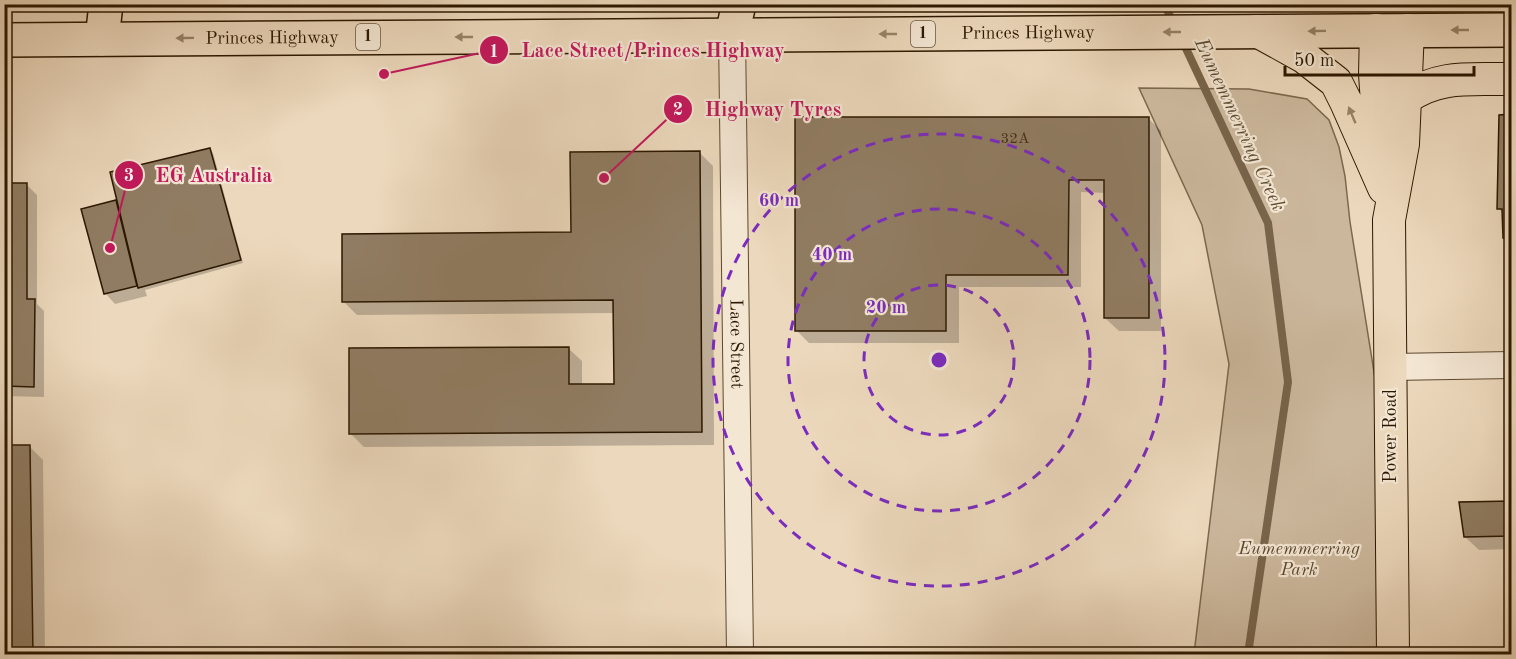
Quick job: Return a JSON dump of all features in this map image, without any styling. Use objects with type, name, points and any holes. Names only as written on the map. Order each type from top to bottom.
[{"type":"highway","points":[[102,39],[106,4]]},
{"type":"highway","name":"Princes Highway","points":[[4,40],[102,39],[733,14],[1114,32],[1243,31],[1376,17],[1409,17],[1512,30]]},
{"type":"main road","name":"Power Road","points":[[1376,17],[1376,74],[1387,203],[1391,367],[1393,654]]},
{"type":"main road","name":"Power Road","points":[[1387,203],[1403,144],[1409,17]]},
{"type":"main road","points":[[1243,31],[1304,57],[1328,74],[1335,82],[1346,102],[1387,203]]},
{"type":"main road","points":[[1406,98],[1425,86],[1444,80],[1512,79]]},
{"type":"street","name":"Lace Street","points":[[733,14],[740,654]]},
{"type":"street","points":[[1391,367],[1512,365]]},
{"type":"green space","name":"Eumemmerring Park","points":[[1139,88],[1249,89],[1307,99],[1329,120],[1339,147],[1345,176],[1350,222],[1390,472],[1393,654],[1194,654],[1229,364],[1202,225]]},
{"type":"building","points":[[1512,114],[1512,238],[1503,238],[1502,209],[1497,209],[1499,115]]},
{"type":"building","points":[[795,117],[1149,117],[1149,318],[1104,318],[1104,180],[1069,180],[1068,275],[946,275],[946,331],[795,331]]},
{"type":"building","points":[[210,148],[241,260],[138,288],[110,172]]},
{"type":"building","points":[[700,151],[702,432],[349,434],[349,348],[569,347],[569,384],[614,384],[613,300],[342,302],[342,234],[571,232],[570,152]]},
{"type":"building","points":[[4,183],[27,183],[27,299],[35,299],[34,387],[4,386]]},
{"type":"building","points":[[116,200],[137,286],[104,294],[81,209]]},
{"type":"building","points":[[4,445],[30,445],[33,654],[4,654]]},
{"type":"building","points":[[1512,501],[1512,536],[1464,537],[1459,502]]},
{"type":"waterway","name":"Eumemmerring Creek","points":[[1164,4],[1174,24]]},
{"type":"waterway","name":"Eumemmerring Creek","points":[[1182,40],[1268,223],[1288,382],[1248,654]]},
{"type":"place","name":"Lace Street/Princes Highway","points":[[384,74]]},
{"type":"place","name":"Highway Tyres","points":[[604,178]]},
{"type":"place","name":"EG Australia","points":[[110,248]]}]
